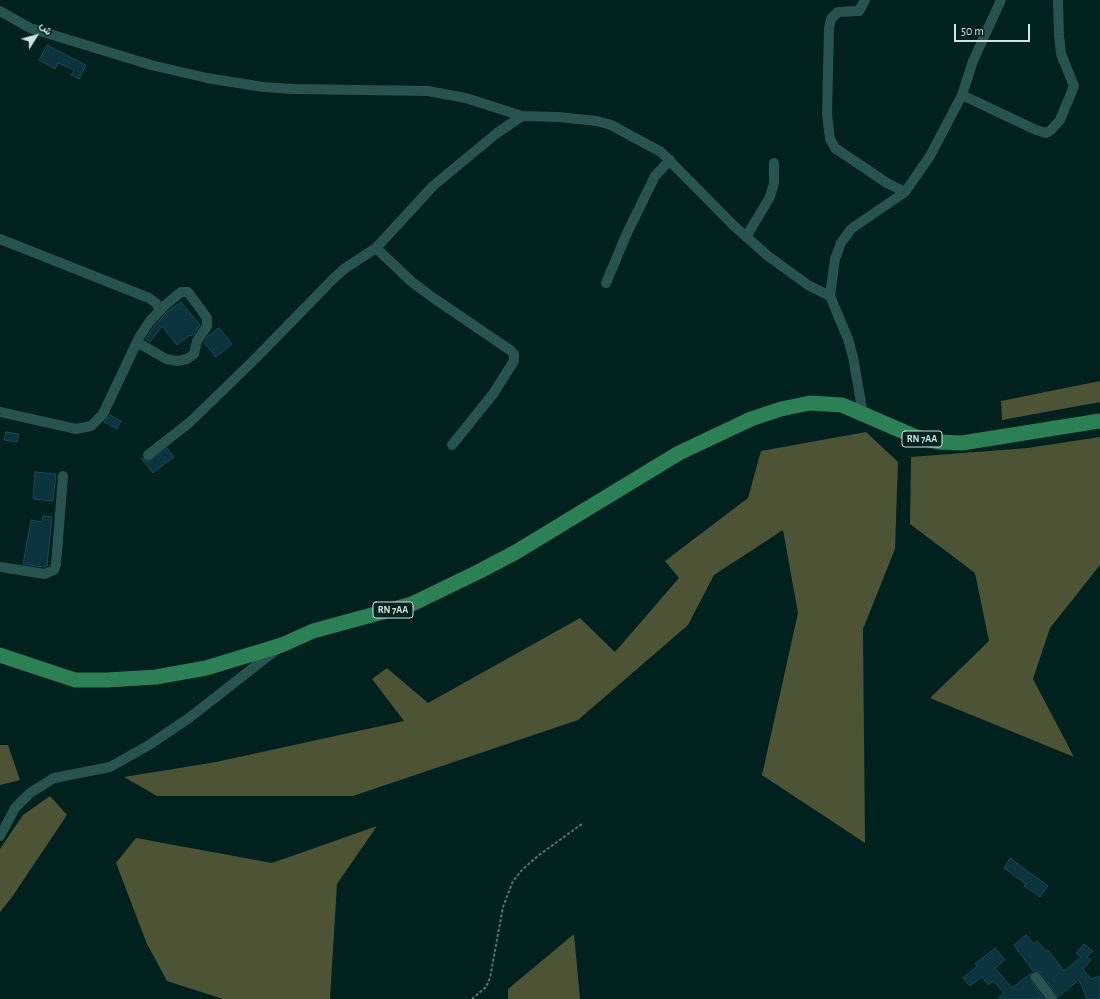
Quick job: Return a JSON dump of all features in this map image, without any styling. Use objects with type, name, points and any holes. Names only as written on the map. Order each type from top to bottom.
[{"type":"main road","name":"RN 7AA","points":[[0,655],[75,680],[107,680],[156,677],[206,668],[282,645],[313,631],[412,604],[516,552],[679,453],[751,419],[781,409],[810,403],[842,405],[916,437],[938,442],[962,443],[1100,421]]},
{"type":"street","points":[[865,0],[859,11],[838,12],[831,19],[829,28],[827,114],[830,139],[835,148],[887,183],[905,192]]},
{"type":"street","points":[[863,414],[853,357],[848,339],[830,296],[835,259],[845,236],[860,221],[905,192],[930,156],[962,95],[972,61],[1001,0]]},
{"type":"street","points":[[962,95],[1036,130],[1046,132],[1051,130],[1060,120],[1074,86],[1061,54],[1058,0]]},
{"type":"street","points":[[0,11],[30,28],[152,65],[207,78],[235,83],[294,89],[428,91],[466,98],[522,116],[558,117],[597,121],[611,125],[661,152],[746,237],[768,256],[808,285],[830,296]]},
{"type":"street","points":[[148,455],[189,423],[260,355],[334,278],[344,269],[376,248],[433,186],[498,133],[522,116]]},
{"type":"street","points":[[606,283],[627,232],[655,176],[670,160]]},
{"type":"street","points":[[746,237],[770,197],[774,183],[774,163]]},
{"type":"street","points":[[0,239],[149,298],[156,303],[160,310]]},
{"type":"street","points":[[376,248],[427,293],[514,354],[514,361],[493,394],[452,445]]},
{"type":"street","points":[[0,412],[76,429],[91,426],[103,414],[137,342],[150,321],[160,310],[181,292],[185,291],[190,293],[208,321],[207,326],[197,341],[194,354],[187,359],[171,361],[161,357],[137,342]]},
{"type":"street","points":[[0,567],[45,574],[54,570],[56,565],[63,476]]},
{"type":"street","points":[[0,836],[15,808],[30,793],[54,778],[110,767],[149,745],[189,718],[282,645]]},
{"type":"street","points":[[1036,977],[1052,999]]},
{"type":"path","points":[[472,999],[486,987],[490,978],[503,907],[513,881],[522,870],[539,855],[582,824]]},
{"type":"green space","points":[[1100,381],[1100,402],[1002,420],[1001,401]]},
{"type":"green space","points":[[866,432],[898,462],[895,549],[863,629],[865,843],[762,775],[798,613],[783,530],[714,575],[688,625],[578,720],[353,796],[157,796],[124,777],[216,762],[404,721],[372,679],[387,668],[428,703],[580,618],[615,652],[679,578],[665,561],[748,498],[761,451]]},
{"type":"green space","points":[[1100,437],[1100,565],[1050,628],[1033,679],[1074,757],[930,698],[989,641],[975,573],[910,524],[911,457],[1028,448]]},
{"type":"green space","points":[[0,745],[8,745],[20,780],[0,785]]},
{"type":"green space","points":[[50,796],[67,815],[12,897],[0,912],[0,849],[23,815]]},
{"type":"green space","points":[[377,826],[337,884],[330,999],[223,999],[167,981],[147,944],[116,863],[136,838],[272,863]]},
{"type":"green space","points":[[574,934],[580,999],[508,999],[508,989]]},
{"type":"building","points":[[47,45],[86,65],[79,79],[71,75],[74,70],[58,63],[55,69],[39,60]]},
{"type":"building","points":[[181,302],[200,325],[194,334],[191,336],[190,335],[177,345],[162,326],[150,342],[146,339],[155,325],[168,311]]},
{"type":"building","points":[[219,328],[232,344],[216,357],[204,343],[208,336]]},
{"type":"building","points":[[110,415],[121,421],[117,429],[104,422]]},
{"type":"building","points":[[6,432],[19,434],[17,442],[4,440]]},
{"type":"building","points":[[167,448],[174,457],[153,473],[141,458],[149,461]]},
{"type":"building","points":[[35,472],[56,474],[53,501],[33,499]]},
{"type":"building","points":[[43,516],[52,517],[47,566],[44,567],[23,564],[31,520],[42,522]]},
{"type":"building","points":[[1010,858],[1048,886],[1040,897],[1024,886],[1026,884],[1004,868]]},
{"type":"building","points":[[1026,935],[1034,944],[1037,941],[1046,951],[1048,950],[1064,971],[1081,957],[1076,953],[1084,944],[1093,951],[1087,957],[1091,960],[1083,969],[1091,979],[1100,976],[1100,999],[1087,999],[1079,980],[1058,997],[1041,973],[1038,971],[1033,971],[1014,945]]},
{"type":"building","points":[[995,948],[1005,960],[995,968],[1012,988],[1031,973],[1031,980],[1044,999],[997,999],[1004,993],[994,981],[988,985],[982,977],[970,986],[963,978],[977,966],[975,964]]}]
